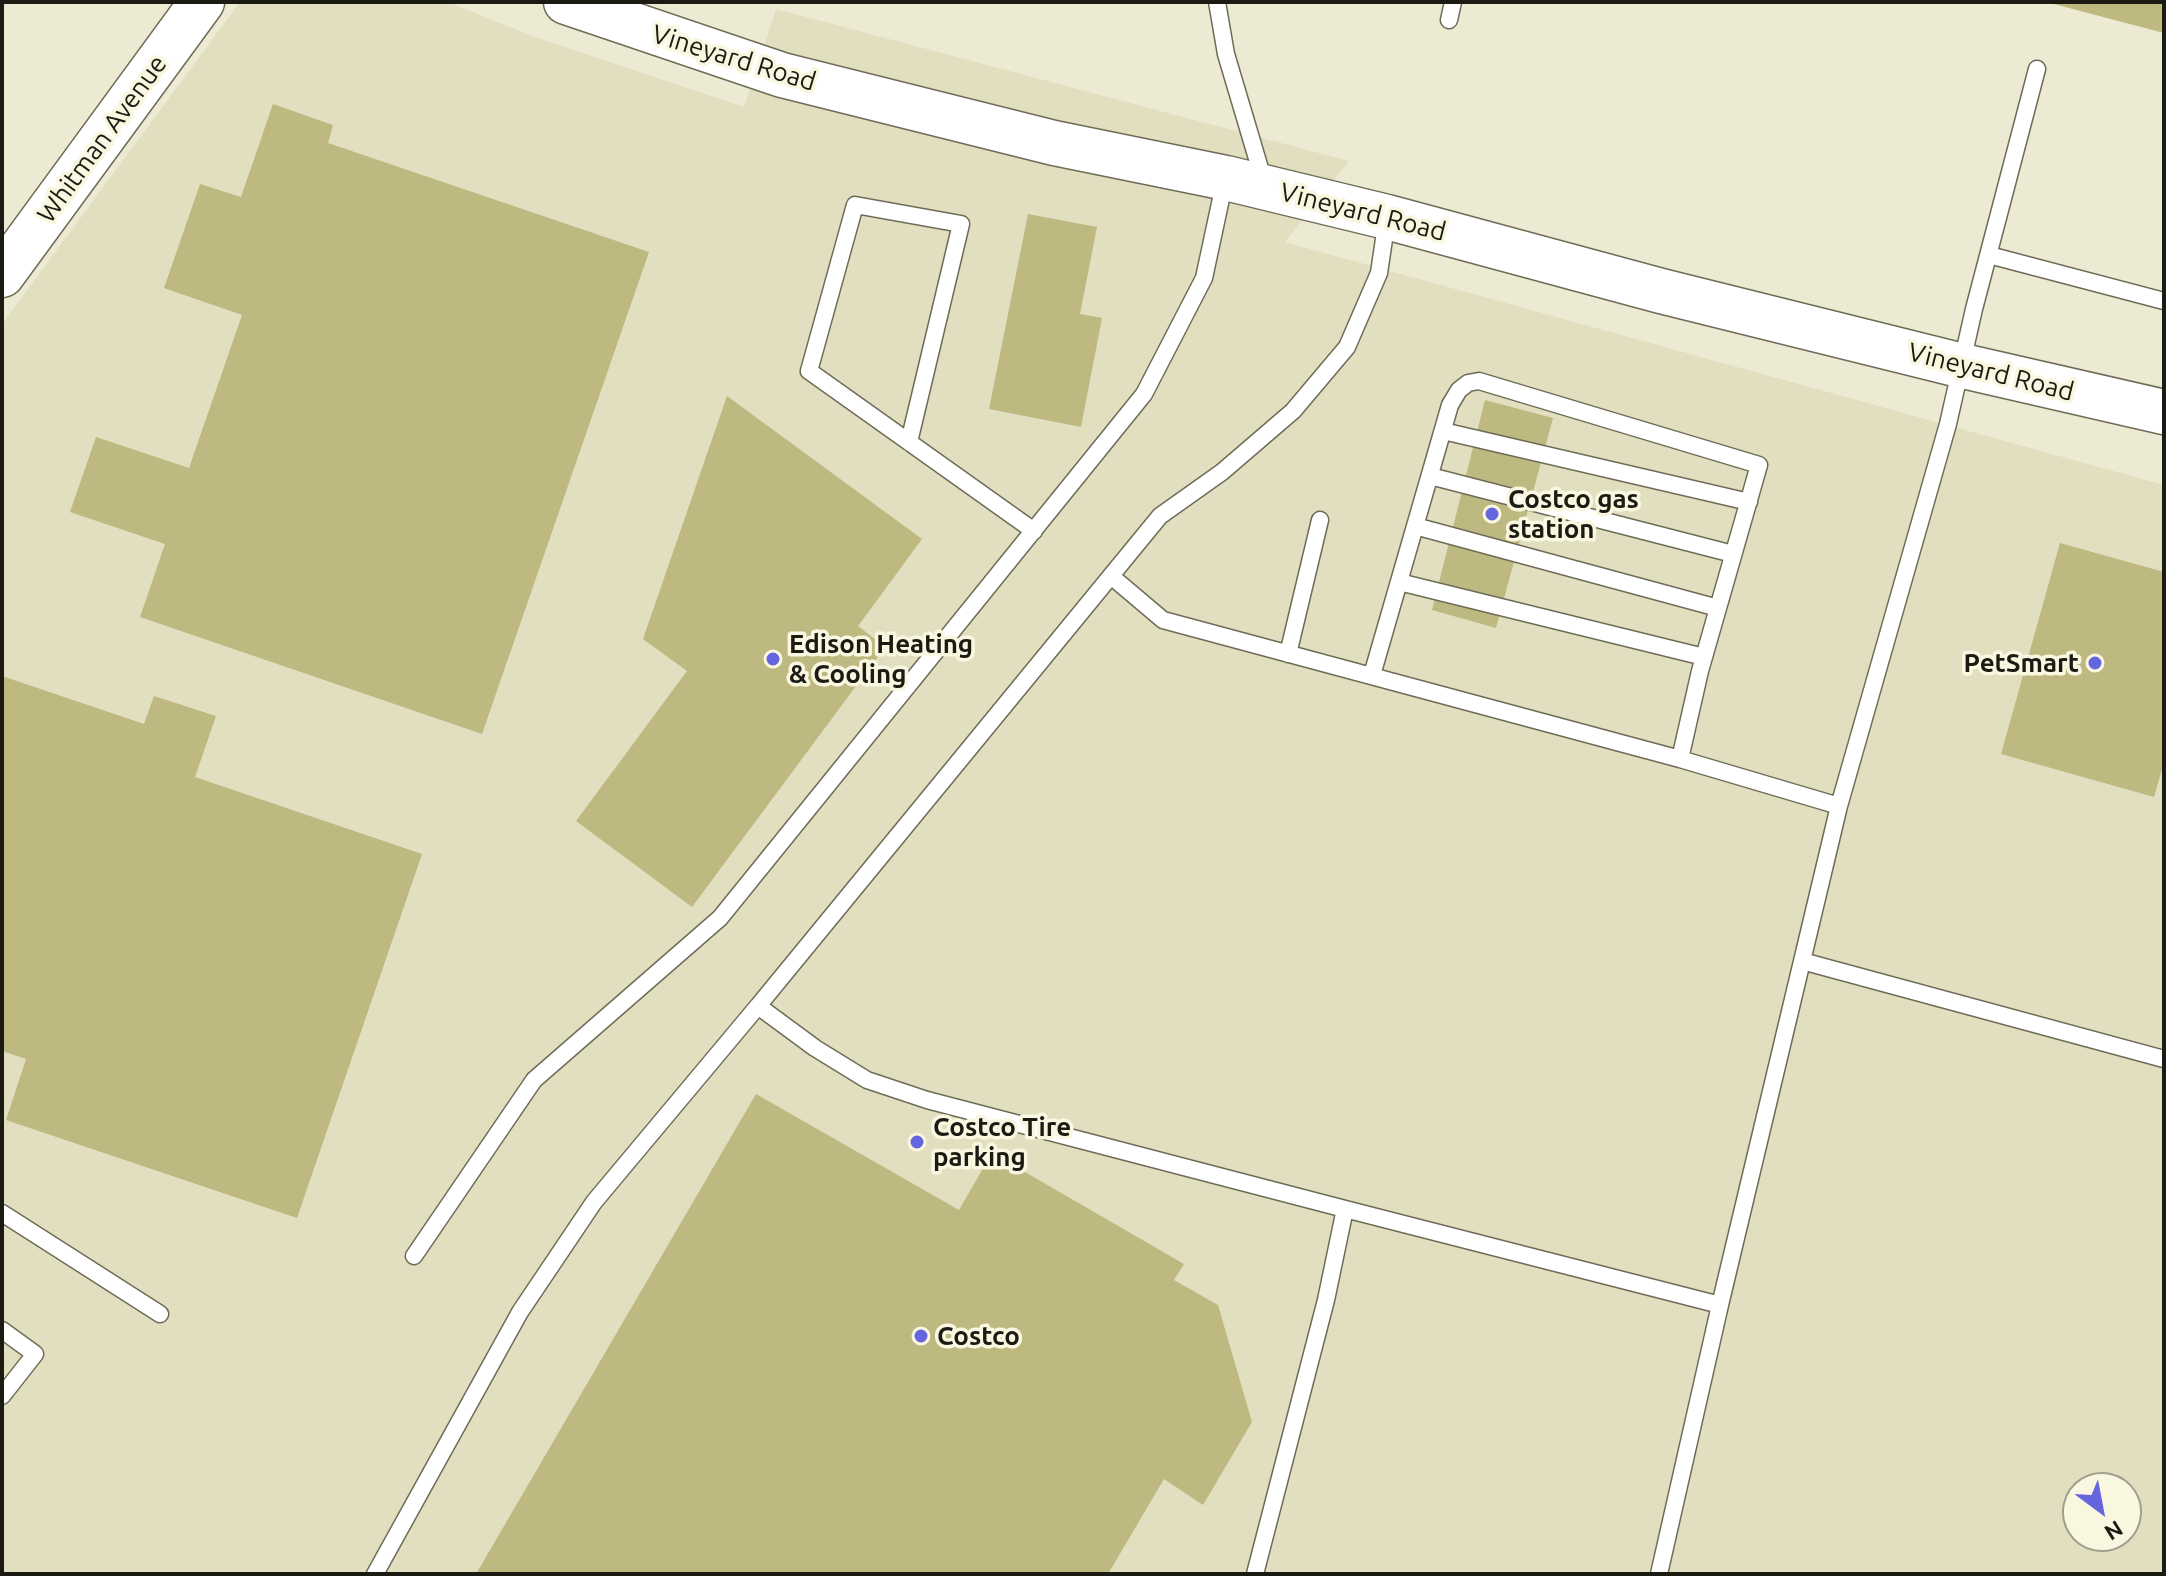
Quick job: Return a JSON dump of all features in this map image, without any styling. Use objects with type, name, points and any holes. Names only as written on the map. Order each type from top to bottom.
[{"type":"street","name":"Whitman Avenue","points":[[2,275],[202,2]]},
{"type":"street","name":"Vineyard Road","points":[[566,2],[782,75],[1054,143],[1246,182],[1661,291],[2164,412]]},
{"type":"lane","points":[[414,1256],[534,1080],[720,918],[1144,394],[1204,278],[1246,182],[1217,2]]},
{"type":"lane","points":[[1449,20],[1453,2]]},
{"type":"lane","points":[[1659,1574],[1839,806],[1963,366],[2037,69]]},
{"type":"lane","points":[[909,442],[961,224],[855,205],[809,371],[1034,531]]},
{"type":"lane","points":[[375,1574],[520,1312],[594,1202],[1160,516],[1222,472],[1293,411],[1347,347],[1379,273],[1387,217]]},
{"type":"lane","points":[[1989,255],[2164,301]]},
{"type":"lane","points":[[1372,675],[1450,405],[1459,390],[1468,383],[1479,381],[1759,465],[1704,657],[1680,759]]},
{"type":"lane","points":[[1443,431],[1749,502]]},
{"type":"lane","points":[[1430,476],[1733,554]]},
{"type":"lane","points":[[1288,654],[1320,520]]},
{"type":"lane","points":[[1415,526],[1718,608]]},
{"type":"lane","points":[[1111,576],[1163,620],[1680,759],[1839,806]]},
{"type":"lane","points":[[1399,582],[1704,657]]},
{"type":"lane","points":[[1802,961],[2164,1059]]},
{"type":"lane","points":[[758,1006],[815,1048],[867,1080],[927,1100],[1720,1305]]},
{"type":"lane","points":[[1255,1574],[1326,1300],[1345,1209]]},
{"type":"lane","points":[[2,1213],[160,1314]]},
{"type":"lane","points":[[2,1330],[35,1354],[2,1396]]},
{"type":"shaded area","points":[[240,2],[448,2],[535,37],[744,107],[776,9],[1349,161],[1285,242],[2164,485],[2164,1574],[2,1574],[2,324]]},
{"type":"building","points":[[2164,2],[2164,33],[2050,3]]},
{"type":"building","points":[[273,104],[333,125],[328,143],[649,252],[482,734],[140,617],[165,544],[70,512],[96,437],[189,468],[242,315],[164,288],[200,184],[241,197]]},
{"type":"building","points":[[1028,214],[1097,227],[1080,314],[1102,318],[1081,427],[989,409]]},
{"type":"building","name":"Edison Heating & Cooling","points":[[727,396],[922,539],[858,626],[885,647],[692,907],[576,821],[687,671],[643,639]]},
{"type":"building","name":"Costco gas station","points":[[1485,400],[1553,418],[1496,628],[1432,610]]},
{"type":"building","name":"PetSmart","points":[[2060,543],[2164,572],[2164,762],[2154,797],[2001,754]]},
{"type":"building","points":[[2,676],[144,724],[154,696],[216,716],[195,777],[422,854],[297,1218],[6,1120],[26,1059],[2,1051]]},
{"type":"building","name":"Costco","points":[[756,1094],[959,1210],[992,1153],[1184,1264],[1174,1280],[1218,1305],[1252,1422],[1203,1505],[1164,1479],[1108,1574],[476,1574]]},
{"type":"place","name":"Costco gas station","points":[[1492,514]]},
{"type":"place","name":"Edison Heating & Cooling","points":[[773,659]]},
{"type":"place","name":"PetSmart","points":[[2095,663]]},
{"type":"place","name":"Costco Tire parking","points":[[917,1142]]},
{"type":"place","name":"Costco","points":[[921,1336]]}]
